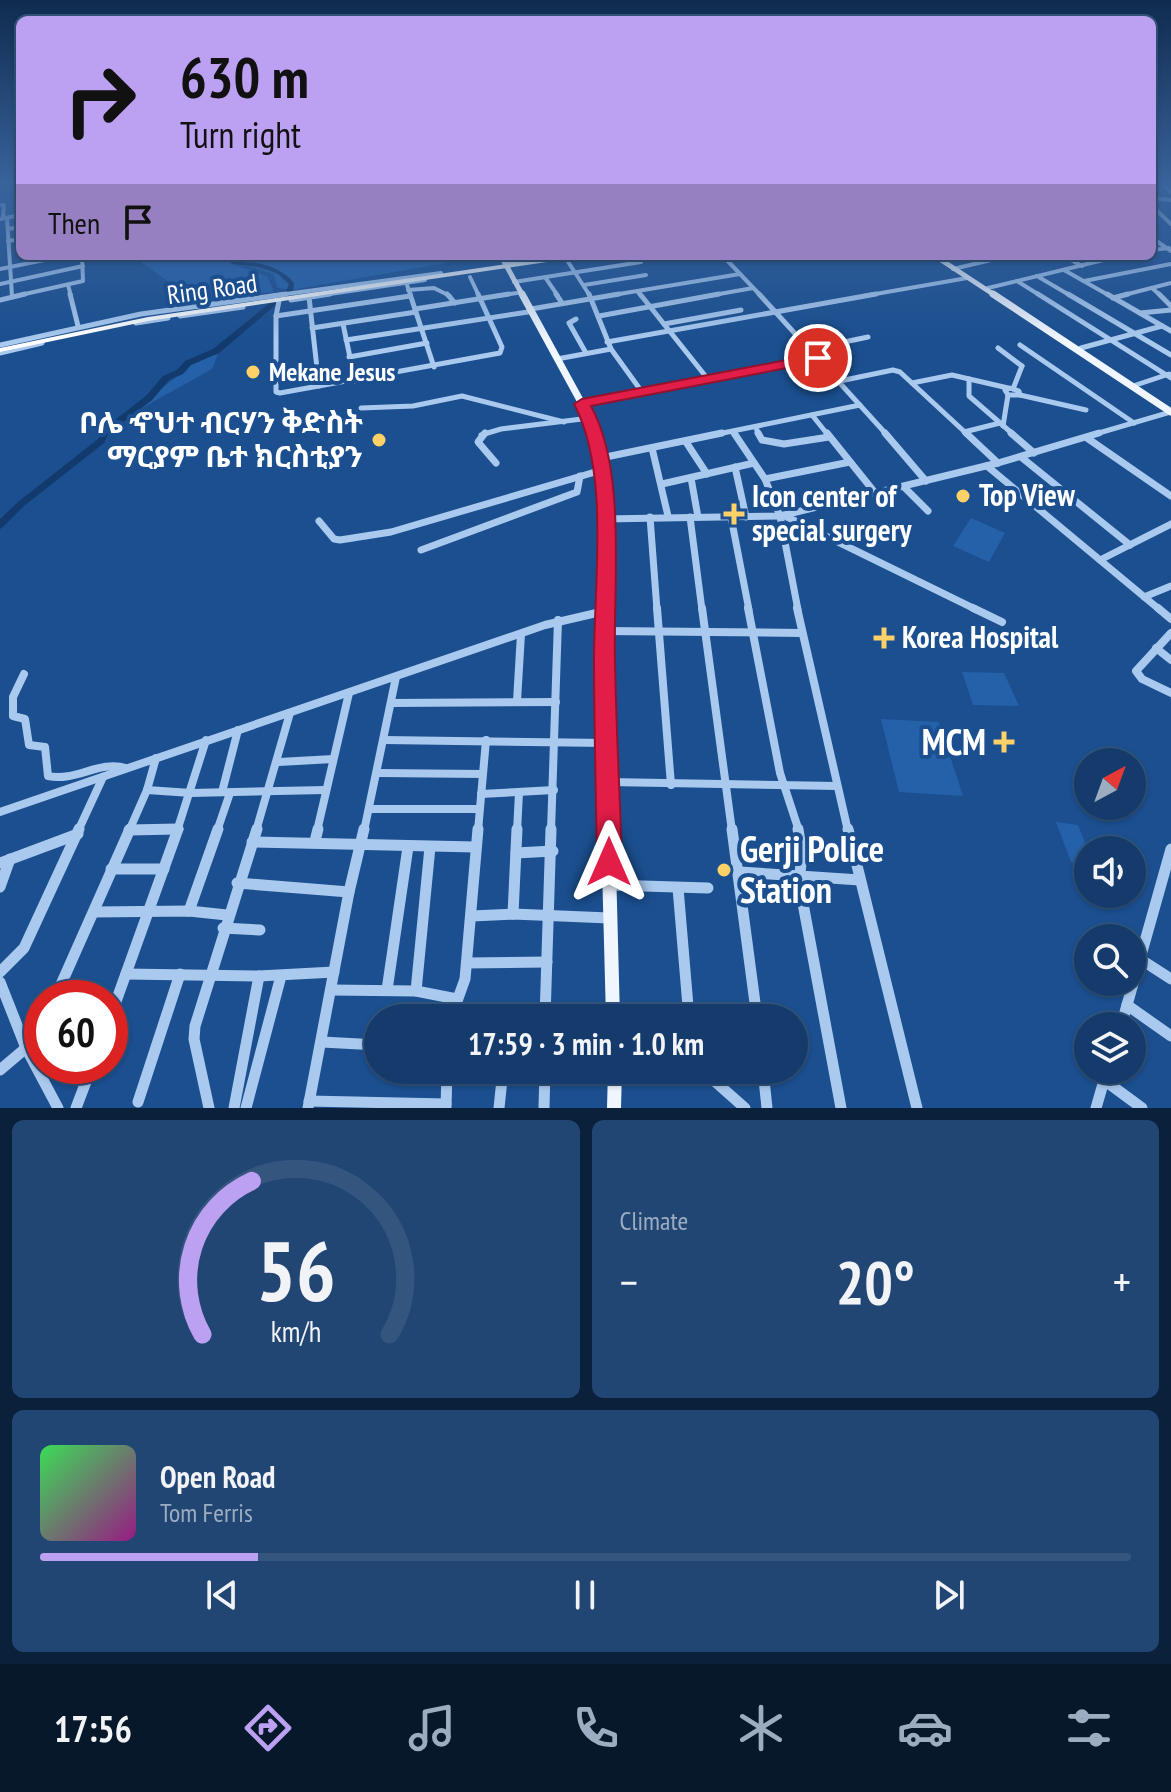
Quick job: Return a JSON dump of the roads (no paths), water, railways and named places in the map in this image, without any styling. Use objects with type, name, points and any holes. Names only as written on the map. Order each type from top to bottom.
[{"type":"highway","points":[[489,267],[544,260]]},
{"type":"highway","points":[[503,264],[518,263]]},
{"type":"highway","name":"Ring Road","points":[[0,349],[115,324],[503,264]]},
{"type":"main road","points":[[518,263],[533,260]]},
{"type":"main road","points":[[943,260],[1171,410]]},
{"type":"main road","points":[[503,264],[590,418],[602,464],[613,1004]]},
{"type":"main road","points":[[503,264],[530,311]]},
{"type":"main road","points":[[955,268],[1171,410]]},
{"type":"main road","points":[[614,1108],[615,1084]]},
{"type":"street","points":[[8,237],[12,297]]},
{"type":"street","points":[[0,248],[16,241]]},
{"type":"street","points":[[0,256],[16,253]]},
{"type":"street","points":[[0,269],[36,260]]},
{"type":"street","points":[[44,260],[45,274]]},
{"type":"street","points":[[0,300],[85,280],[82,260]]},
{"type":"street","points":[[571,260],[574,272],[592,299],[607,342],[642,392]]},
{"type":"street","points":[[727,260],[840,381],[926,481]]},
{"type":"street","points":[[955,268],[990,260]]},
{"type":"street","points":[[1071,260],[1082,266]]},
{"type":"street","points":[[988,288],[1105,260]]},
{"type":"street","points":[[1122,260],[1137,270]]},
{"type":"street","points":[[514,282],[641,262],[654,289]]},
{"type":"street","points":[[1084,281],[1171,264]]},
{"type":"street","points":[[0,284],[83,266]]},
{"type":"street","points":[[1064,270],[1171,331]]},
{"type":"street","points":[[282,297],[309,297],[366,289],[442,274]]},
{"type":"street","points":[[282,297],[442,274]]},
{"type":"street","points":[[346,340],[488,319],[562,303],[740,274]]},
{"type":"street","points":[[584,285],[646,275]]},
{"type":"street","points":[[1037,276],[1171,355]]},
{"type":"street","points":[[29,277],[29,293]]},
{"type":"street","points":[[282,297],[276,316],[276,392],[355,381],[500,353],[502,347],[470,277]]},
{"type":"street","points":[[545,277],[562,303]]},
{"type":"street","points":[[607,342],[967,278]]},
{"type":"street","points":[[1017,281],[1169,375]]},
{"type":"street","points":[[691,282],[703,296]]},
{"type":"street","points":[[68,285],[78,326]]},
{"type":"street","points":[[1113,298],[1170,285]]},
{"type":"street","points":[[276,316],[368,303],[408,291],[439,287],[446,290],[455,303]]},
{"type":"street","points":[[599,316],[753,288]]},
{"type":"street","points":[[1152,288],[1171,308]]},
{"type":"street","points":[[366,289],[368,303]]},
{"type":"street","points":[[408,291],[434,367]]},
{"type":"street","points":[[638,292],[707,378]]},
{"type":"street","points":[[312,328],[517,293]]},
{"type":"street","name":"Ring Road","points":[[0,349],[132,324],[264,304],[282,297]]},
{"type":"street","name":"Ring Road","points":[[0,349],[78,326],[282,297]]},
{"type":"street","points":[[309,297],[319,386]]},
{"type":"street","points":[[1140,313],[1171,308]]},
{"type":"street","points":[[664,324],[741,310]]},
{"type":"street","points":[[576,319],[569,323],[586,353]]},
{"type":"street","points":[[343,324],[355,381]]},
{"type":"street","points":[[1081,348],[1162,326]]},
{"type":"street","points":[[811,349],[868,337]]},
{"type":"street","points":[[349,357],[427,343]]},
{"type":"street","points":[[1020,345],[1134,423]]},
{"type":"street","points":[[998,348],[1022,366]]},
{"type":"street","points":[[557,359],[611,349]]},
{"type":"street","points":[[582,404],[818,358]]},
{"type":"street","points":[[1001,424],[1010,390],[1022,366],[1042,360]]},
{"type":"street","points":[[840,381],[893,370],[912,383],[998,463]]},
{"type":"street","points":[[912,383],[948,375],[1086,410]]},
{"type":"street","points":[[1136,385],[1169,375]]},
{"type":"street","points":[[969,379],[969,396],[1034,453]]},
{"type":"street","points":[[361,408],[413,406],[462,396],[564,422]]},
{"type":"street","points":[[319,521],[334,539],[384,533],[580,476],[602,464],[652,448],[860,405]]},
{"type":"street","points":[[604,519],[785,515],[1021,457],[1171,410]]},
{"type":"street","points":[[812,415],[876,494]]},
{"type":"street","points":[[496,463],[478,442],[479,436],[501,429],[590,418]]},
{"type":"street","points":[[964,432],[1001,424]]},
{"type":"street","points":[[756,428],[763,440],[769,443],[788,444],[829,437]]},
{"type":"street","points":[[733,432],[785,515],[802,633],[917,1108]]},
{"type":"street","points":[[1087,438],[1171,496]]},
{"type":"street","points":[[686,442],[707,474]]},
{"type":"street","points":[[652,448],[668,516]]},
{"type":"street","points":[[1021,457],[1130,545]]},
{"type":"street","points":[[765,479],[850,462]]},
{"type":"street","points":[[662,484],[754,463]]},
{"type":"street","points":[[987,466],[1171,619]]},
{"type":"street","points":[[735,467],[746,517]]},
{"type":"street","points":[[421,550],[577,492],[580,476]]},
{"type":"street","points":[[691,478],[724,785],[740,872],[755,1004]]},
{"type":"street","points":[[904,487],[928,511]]},
{"type":"street","points":[[785,515],[1002,622]]},
{"type":"street","points":[[650,517],[671,785]]},
{"type":"street","points":[[731,517],[780,773],[786,782],[800,850],[803,873],[800,877],[841,1108]]},
{"type":"street","points":[[1100,560],[1171,524]]},
{"type":"street","points":[[1144,597],[1171,586]]},
{"type":"street","points":[[0,812],[558,620],[605,611]]},
{"type":"street","points":[[545,1004],[553,851],[558,620]]},
{"type":"street","points":[[605,631],[802,633]]},
{"type":"street","points":[[1171,633],[1136,671],[1142,679],[1171,693]]},
{"type":"street","points":[[517,701],[521,634]]},
{"type":"street","points":[[1156,648],[1171,660]]},
{"type":"street","points":[[24,674],[13,697],[13,716],[25,719],[29,745],[45,747],[48,776],[67,780],[112,765],[126,768]]},
{"type":"street","points":[[396,677],[378,773],[349,892],[308,1105],[446,1106],[447,1084]]},
{"type":"street","points":[[315,841],[349,693]]},
{"type":"street","points":[[391,703],[556,702]]},
{"type":"street","points":[[209,1108],[193,1035],[207,975],[270,792],[290,713]]},
{"type":"street","points":[[189,911],[226,792],[238,730]]},
{"type":"street","points":[[124,980],[191,793],[206,740]]},
{"type":"street","points":[[384,740],[607,743]]},
{"type":"street","points":[[456,1004],[467,963],[486,740]]},
{"type":"street","points":[[63,980],[147,790],[156,758]]},
{"type":"street","points":[[279,762],[333,759]]},
{"type":"street","points":[[378,773],[482,774]]},
{"type":"street","points":[[0,972],[24,948],[103,777]]},
{"type":"street","points":[[608,782],[724,785],[786,782],[837,786]]},
{"type":"street","points":[[147,790],[191,793],[325,790]]},
{"type":"street","points":[[481,794],[554,790]]},
{"type":"street","points":[[513,914],[519,793]]},
{"type":"street","points":[[369,809],[479,809]]},
{"type":"street","points":[[129,830],[178,829]]},
{"type":"street","points":[[0,887],[5,861],[78,834]]},
{"type":"street","points":[[252,842],[315,841],[408,847],[475,847]]},
{"type":"street","points":[[387,990],[408,847]]},
{"type":"street","points":[[416,991],[430,847]]},
{"type":"street","points":[[516,853],[553,851]]},
{"type":"street","points":[[1146,938],[1170,855]]},
{"type":"street","points":[[111,869],[164,869]]},
{"type":"street","points":[[740,872],[860,880]]},
{"type":"street","points":[[237,883],[349,892]]},
{"type":"street","points":[[610,885],[708,888]]},
{"type":"street","points":[[678,888],[688,1004]]},
{"type":"street","points":[[94,912],[189,911],[227,915]]},
{"type":"street","points":[[472,916],[513,914],[611,918]]},
{"type":"street","points":[[223,928],[260,930]]},
{"type":"street","points":[[467,963],[547,962]]},
{"type":"street","points":[[1146,963],[1171,979]]},
{"type":"street","points":[[126,974],[281,976],[334,972]]},
{"type":"street","points":[[138,1102],[180,974]]},
{"type":"street","points":[[234,1108],[259,976]]},
{"type":"street","points":[[246,1108],[281,976]]},
{"type":"street","points":[[0,982],[24,1041]]},
{"type":"street","points":[[331,990],[416,991],[443,1004]]},
{"type":"street","points":[[1125,1012],[1130,996]]},
{"type":"street","points":[[1127,1005],[1171,1036]]},
{"type":"street","points":[[322,1042],[364,1044]]},
{"type":"street","points":[[0,1070],[24,1054]]},
{"type":"street","points":[[45,1084],[58,1108]]},
{"type":"street","points":[[76,1108],[85,1084]]},
{"type":"street","points":[[499,1108],[502,1084]]},
{"type":"street","points":[[544,1108],[545,1084]]},
{"type":"street","points":[[718,1084],[745,1108]]},
{"type":"street","points":[[764,1084],[767,1108]]},
{"type":"street","points":[[1096,1108],[1103,1084]]},
{"type":"street","points":[[1116,1084],[1142,1108]]},
{"type":"waterway","points":[[0,525],[21,504],[101,441],[106,431],[149,398],[166,378],[180,372],[188,363],[216,351],[290,290],[292,284],[280,273],[231,260]]},
{"type":"place","name":"Mekane Jesus","points":[[253,372]]},
{"type":"place","name":"ቦሌ ኆህተ ብርሃን ቅድስት ማርያም ቤተ ክርስቲያን","points":[[379,440]]},
{"type":"place","name":"Top View","points":[[963,496]]},
{"type":"place","name":"Icon center of special surgery","points":[[734,514]]},
{"type":"place","name":"Korea Hospital","points":[[884,638]]},
{"type":"place","name":"MCM","points":[[1004,742]]},
{"type":"place","name":"Gerji Police Station","points":[[724,870]]}]
